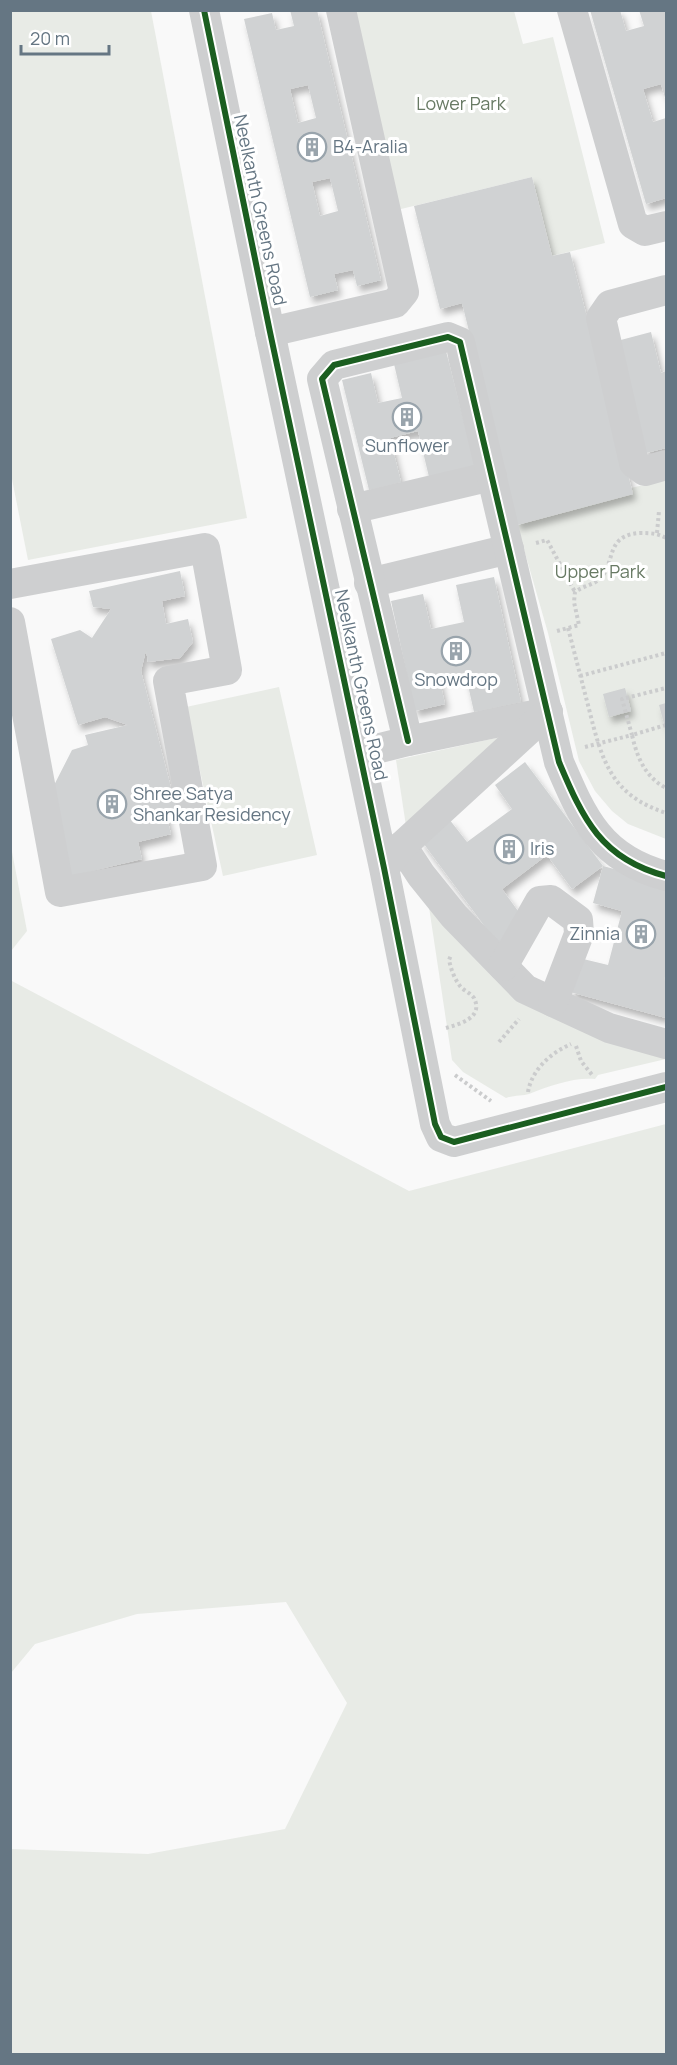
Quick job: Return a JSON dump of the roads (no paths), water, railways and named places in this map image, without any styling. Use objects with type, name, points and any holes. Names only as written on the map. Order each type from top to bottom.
[{"type":"street","points":[[270,332],[395,303],[404,292],[341,10]]},
{"type":"street","points":[[572,10],[633,225],[645,231],[666,226]]},
{"type":"street","name":"Neelkanth Greens Road","points":[[212,12],[270,332],[360,753],[393,857],[435,1124],[441,1137],[454,1142],[529,1109],[666,1087]]},
{"type":"street","points":[[666,290],[610,305],[601,318],[634,463],[645,471],[666,465]]},
{"type":"street","points":[[408,741],[322,379],[334,365],[448,338],[460,342],[558,754],[577,803],[587,822],[616,852],[633,864],[666,876]]},
{"type":"street","points":[[352,509],[492,476]]},
{"type":"street","points":[[10,584],[205,548],[227,670],[168,681],[202,866],[60,892],[10,622]]},
{"type":"street","points":[[369,582],[509,549]]},
{"type":"street","points":[[360,753],[548,712]]},
{"type":"street","points":[[548,712],[393,857],[421,875],[454,916],[525,989],[609,1028],[666,1044]]},
{"type":"street","points":[[503,966],[540,901],[551,900],[578,920],[579,934],[553,1002]]},
{"type":"place","name":"B4-Aralia","points":[[312,147]]},
{"type":"place","name":"Sunflower","points":[[407,417]]},
{"type":"place","name":"Snowdrop","points":[[456,651]]},
{"type":"place","name":"Shree Satya Shankar Residency","points":[[112,804]]},
{"type":"place","name":"Iris","points":[[509,849]]},
{"type":"place","name":"Zinnia","points":[[641,934]]},
{"type":"park label","name":"Lower Park","points":[[461,104]]},
{"type":"park label","name":"Upper Park","points":[[600,572]]}]
